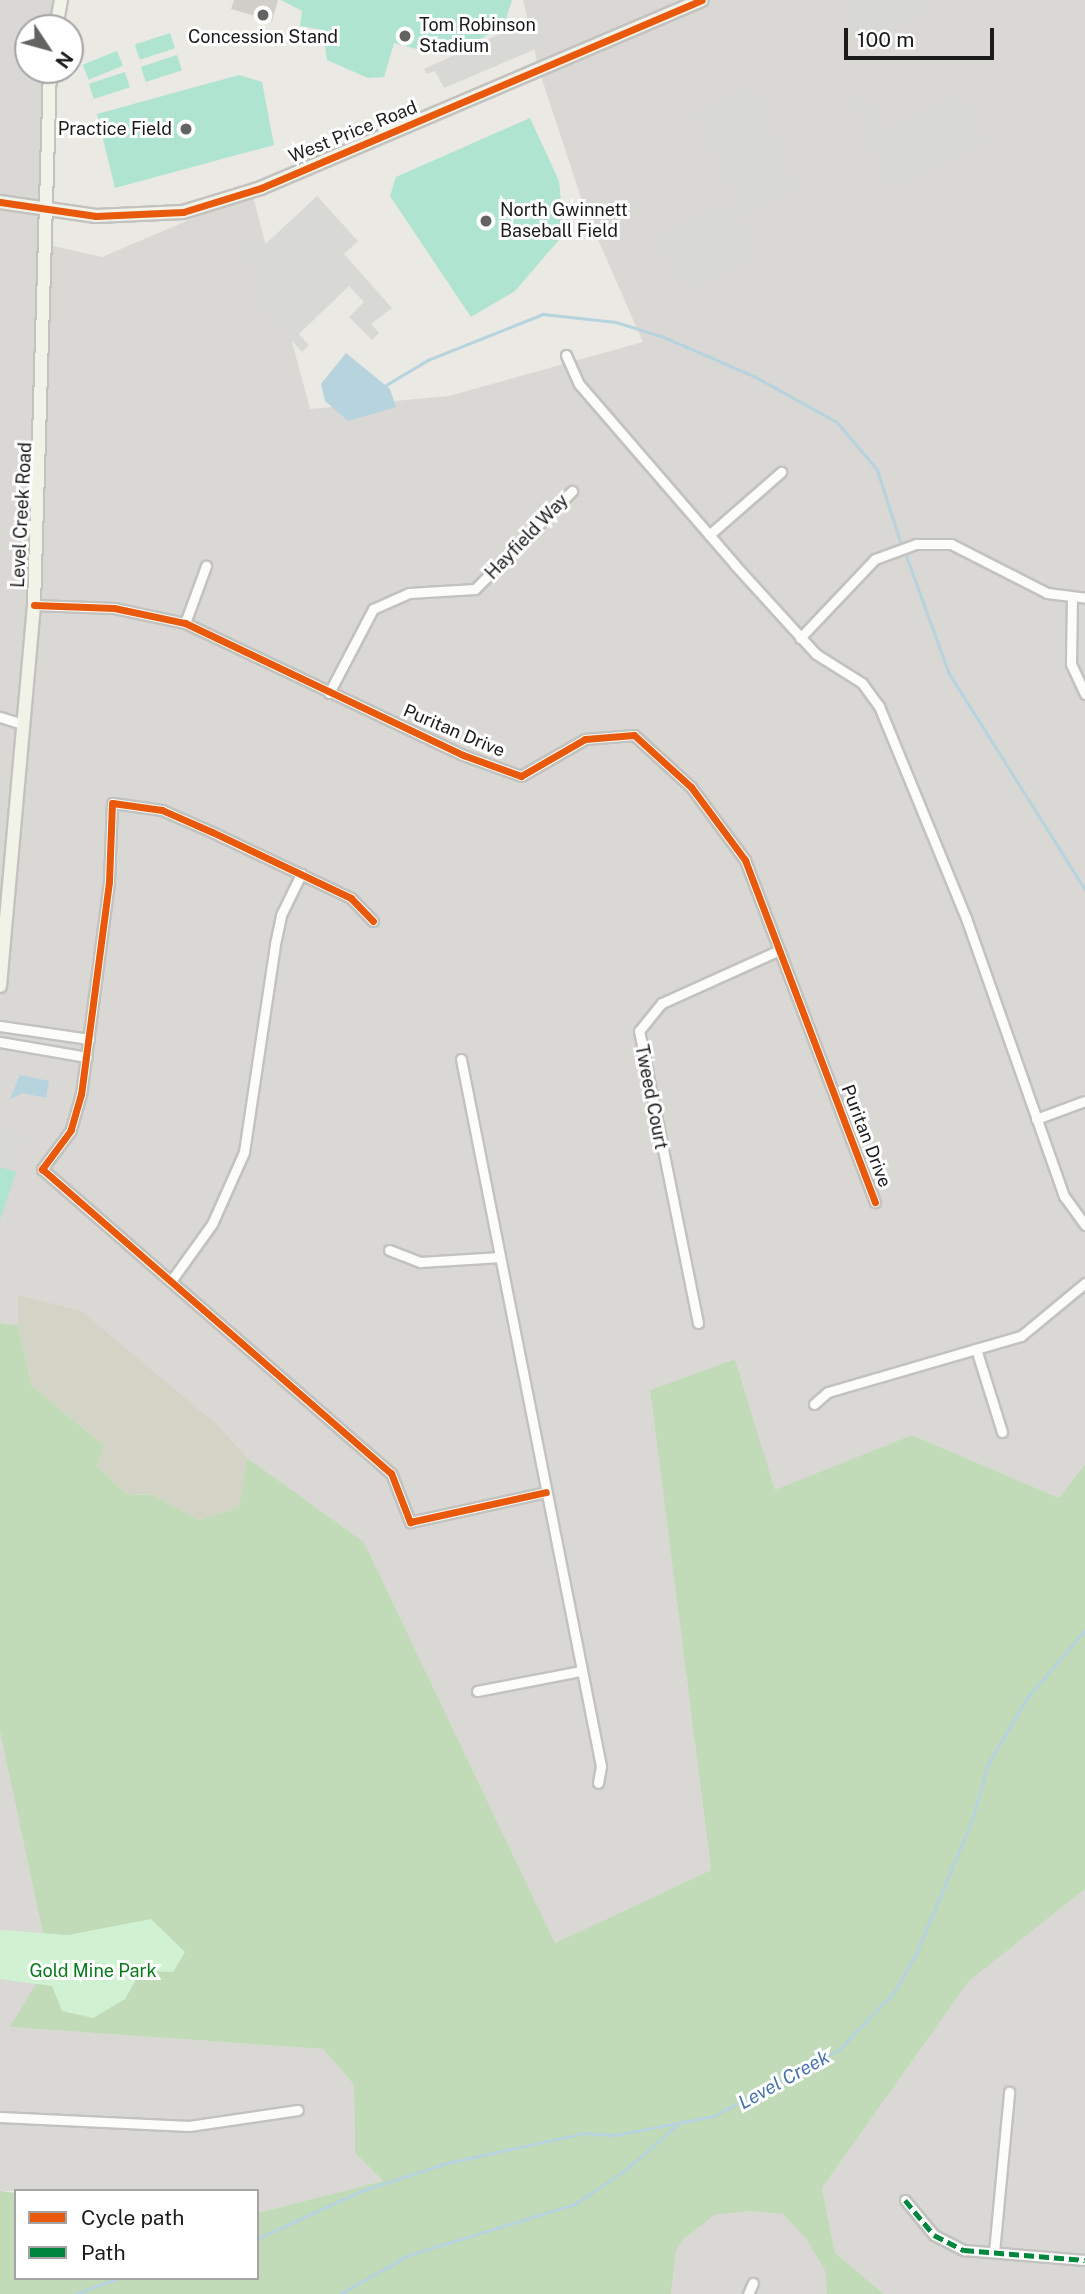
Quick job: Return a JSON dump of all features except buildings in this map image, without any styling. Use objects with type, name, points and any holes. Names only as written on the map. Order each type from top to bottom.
[{"type":"street","name":"West Price Road","points":[[0,202],[46,212],[131,218],[183,212],[248,192],[702,0]]},
{"type":"street","name":"Level Creek Road","points":[[0,986],[34,605],[50,84]]},
{"type":"street","points":[[566,355],[579,384],[800,638],[862,683],[879,706],[966,918],[1064,1196],[1085,1225]]},
{"type":"street","points":[[709,535],[781,472]]},
{"type":"street","name":"Hayfield Way","points":[[329,693],[373,609],[409,593],[475,589],[572,491]]},
{"type":"street","points":[[800,638],[875,559],[916,544],[951,544],[1047,593],[1085,598]]},
{"type":"street","points":[[185,623],[206,566]]},
{"type":"street","points":[[1072,598],[1071,664],[1085,694]]},
{"type":"street","name":"Puritan Drive","points":[[34,605],[114,608],[185,623],[329,693],[521,776],[585,739],[634,735],[663,756],[724,826],[745,860],[875,1202]]},
{"type":"street","points":[[0,717],[23,724]]},
{"type":"street","points":[[373,921],[351,898],[162,810],[112,803],[109,882],[87,1057],[71,1130],[42,1169],[391,1473],[410,1522],[546,1492]]},
{"type":"street","points":[[171,1281],[212,1224],[244,1152],[277,934],[301,874]]},
{"type":"street","name":"Tweed Court","points":[[698,1324],[639,1031],[662,1003],[777,950]]},
{"type":"street","points":[[0,1026],[89,1039]]},
{"type":"street","points":[[0,1042],[87,1057]]},
{"type":"street","points":[[461,1059],[601,1766],[598,1783]]},
{"type":"street","points":[[1036,1119],[1085,1101]]},
{"type":"street","points":[[389,1250],[421,1262],[500,1257]]},
{"type":"street","points":[[814,1404],[828,1392],[1032,1330],[1085,1283]]},
{"type":"street","points":[[976,1349],[1002,1432]]},
{"type":"street","points":[[477,1691],[581,1671]]},
{"type":"street","points":[[993,2252],[1009,2092]]},
{"type":"street","points":[[0,2116],[189,2126],[298,2110]]},
{"type":"street","points":[[905,2200],[934,2235],[964,2250],[1085,2260]]},
{"type":"street","points":[[748,2294],[754,2283]]},
{"type":"shaded area","points":[[0,0],[62,0],[60,14],[14,14],[14,84],[56,84],[53,246],[102,257],[252,193],[310,409],[449,396],[643,342],[585,210],[539,70],[523,0],[1085,0],[1085,1464],[1059,1498],[912,1435],[775,1491],[735,1359],[650,1390],[711,1870],[555,1943],[364,1542],[248,1459],[239,1507],[18,1325],[0,1323]]},
{"type":"shaded area","points":[[932,0],[931,7],[859,39],[850,1]]},
{"type":"shaded area","points":[[534,18],[543,46],[444,88],[435,71],[427,74],[424,69]]},
{"type":"shaded area","points":[[753,86],[794,186],[783,192],[777,205],[773,196],[763,200],[762,211],[752,208],[736,224],[740,233],[748,229],[754,246],[746,249],[751,262],[687,292],[659,237],[721,209],[729,214],[743,198],[734,193],[695,111]]},
{"type":"shaded area","points":[[861,90],[880,131],[961,96],[984,146],[890,188],[852,95]]},
{"type":"shaded area","points":[[317,196],[358,241],[344,254],[392,308],[371,324],[379,333],[372,340],[349,317],[364,302],[349,286],[299,334],[309,345],[302,352],[254,299],[267,285],[236,251],[252,243],[259,250]]},
{"type":"shaded area","points":[[0,1125],[25,1135],[13,1160],[0,1155]]},
{"type":"shaded area","points":[[18,1295],[81,1311],[216,1424],[247,1458],[239,1507],[199,1520],[153,1495],[126,1494],[97,1466],[105,1446],[32,1386],[18,1325]]},
{"type":"shaded area","points":[[0,1732],[49,1962],[11,2027],[323,2049],[354,2085],[355,2153],[383,2181],[259,2212],[259,2189],[0,2191]]},
{"type":"shaded area","points":[[1085,1889],[1085,2294],[884,2294],[835,2253],[822,2188],[969,1981]]},
{"type":"shaded area","points":[[749,2211],[783,2214],[807,2240],[825,2271],[827,2294],[671,2294],[676,2251],[684,2239],[715,2215]]},
{"type":"green space","name":"Tom Robinson Stadium","points":[[281,0],[512,0],[504,25],[470,45],[439,55],[394,43],[384,77],[368,78],[327,60],[323,30],[300,26],[302,11]]},
{"type":"green space","points":[[170,33],[175,48],[140,60],[135,44]]},
{"type":"green space","points":[[117,51],[123,66],[89,80],[84,64]]},
{"type":"green space","points":[[177,55],[182,70],[146,82],[141,67]]},
{"type":"green space","points":[[125,72],[130,87],[94,99],[89,84]]},
{"type":"green space","name":"Practice Field","points":[[239,75],[262,82],[274,145],[115,188],[97,114]]},
{"type":"green space","name":"North Gwinnett Baseball Field","points":[[530,118],[559,181],[564,234],[515,291],[471,317],[390,196],[396,177]]},
{"type":"green space","points":[[0,1167],[16,1172],[0,1220]]},
{"type":"green space","points":[[0,1323],[18,1325],[32,1386],[105,1446],[97,1466],[126,1494],[153,1495],[199,1520],[239,1507],[247,1458],[364,1542],[555,1943],[711,1870],[650,1390],[735,1359],[775,1490],[912,1435],[1059,1498],[1085,1464],[1085,1889],[969,1981],[822,2188],[835,2253],[884,2294],[827,2294],[825,2271],[807,2240],[783,2214],[749,2211],[715,2215],[684,2239],[676,2251],[671,2294],[0,2294],[0,2191],[14,2193],[14,2280],[259,2280],[259,2212],[383,2181],[355,2153],[354,2085],[323,2049],[10,2027],[49,1962],[0,1732]]},
{"type":"green space","name":"Gold Mine Park","points":[[151,1919],[185,1952],[173,1972],[141,1971],[125,1999],[93,2018],[62,2011],[52,1986],[0,1979],[0,1930],[68,1935]]},
{"type":"water","points":[[346,353],[390,389],[396,407],[348,421],[325,401],[321,384]]},
{"type":"water","points":[[20,1075],[49,1081],[46,1098],[23,1093],[10,1099]]},
{"type":"waterway","points":[[386,385],[428,360],[543,314],[616,322],[661,336],[754,376],[837,422],[877,469],[902,546]]},
{"type":"waterway","points":[[905,552],[949,673],[1085,889]]},
{"type":"waterway","name":"Level Creek","points":[[259,2238],[361,2191],[447,2163],[585,2133],[616,2135],[714,2116],[839,2050],[894,1992],[916,1954],[972,1820],[988,1764],[1027,1698],[1085,1630]]},
{"type":"waterway","points":[[340,2294],[409,2255],[575,2204],[628,2168],[677,2125]]},
{"type":"waterway","name":"Level Creek","points":[[75,2294],[114,2280]]},
{"type":"marked path","points":[[905,2200],[934,2235],[964,2250],[1085,2260]]},
{"type":"cycle path","points":[[0,202],[96,216],[183,212],[261,188],[702,0]]},
{"type":"cycle path","points":[[34,605],[114,608],[185,623],[463,755],[521,776],[585,739],[634,735],[691,787],[745,860],[875,1202]]},
{"type":"cycle path","points":[[373,921],[351,898],[212,832],[162,810],[112,803],[109,882],[81,1094],[71,1130],[42,1169],[391,1473],[410,1522],[546,1492]]},
{"type":"place","name":"Concession Stand","points":[[263,15]]},
{"type":"place","name":"Tom Robinson Stadium","points":[[405,36]]},
{"type":"place","name":"Practice Field","points":[[186,129]]},
{"type":"place","name":"North Gwinnett Baseball Field","points":[[486,221]]}]
